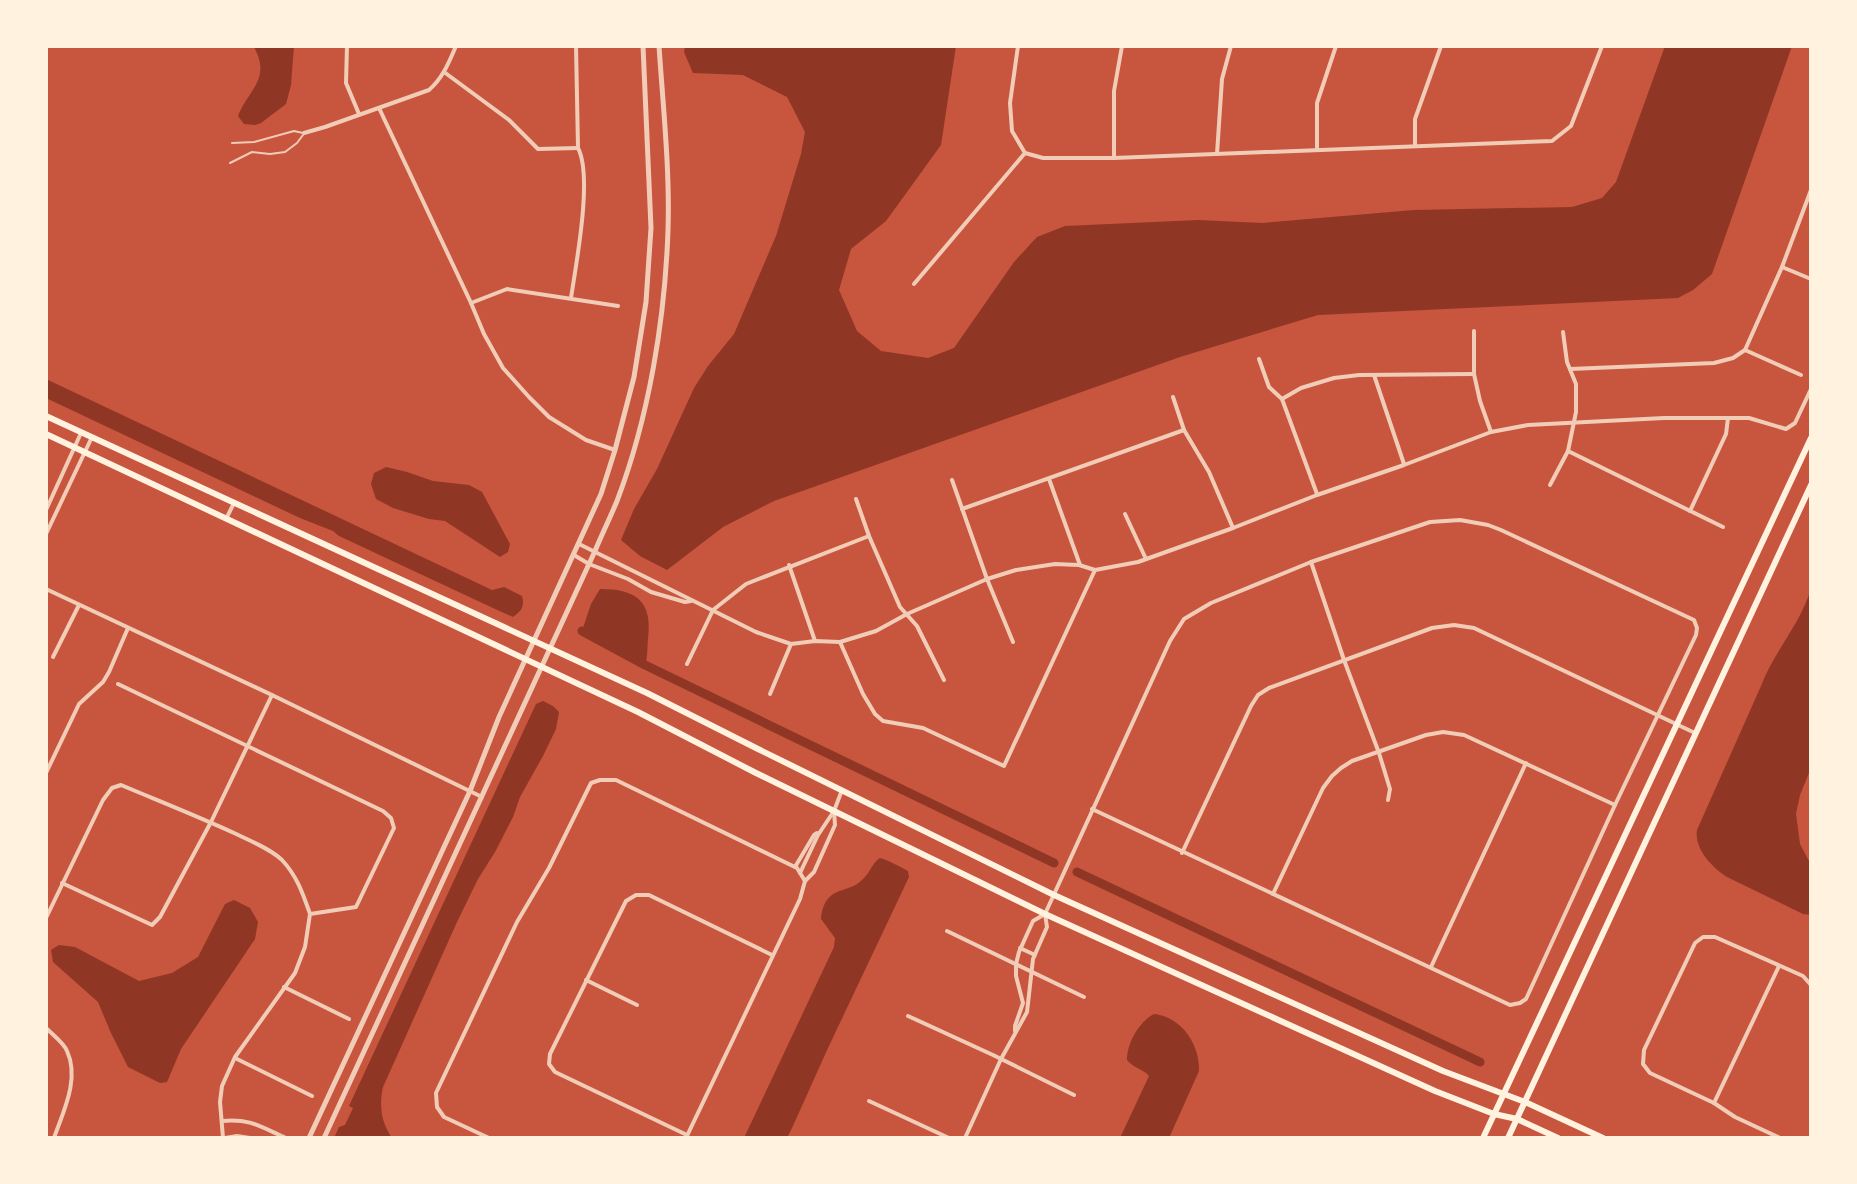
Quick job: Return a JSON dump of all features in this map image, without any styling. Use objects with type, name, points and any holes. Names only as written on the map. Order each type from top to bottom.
[{"type":"main road","points":[[46,416],[647,693],[1054,895],[1443,1071],[1525,1102],[1603,1138]]},
{"type":"main road","points":[[46,434],[638,712],[1045,914],[1435,1091],[1494,1114],[1517,1119],[1558,1138]]},
{"type":"main road","points":[[1483,1138],[1811,438]]},
{"type":"main road","points":[[1508,1138],[1811,485]]},
{"type":"street","points":[[347,46],[346,83],[359,114]]},
{"type":"street","points":[[304,133],[429,90],[444,72],[456,46]]},
{"type":"street","points":[[309,1138],[470,791],[499,717],[601,494],[615,450],[634,377],[646,302],[651,228],[643,46]]},
{"type":"street","points":[[324,1138],[595,551],[617,500],[633,449],[650,380],[662,309],[668,228],[659,46]]},
{"type":"street","points":[[1018,46],[1010,103],[1012,131],[1025,153],[1043,158],[1552,141],[1571,126],[1602,46]]},
{"type":"street","points":[[1114,158],[1114,91],[1122,46]]},
{"type":"street","points":[[1217,154],[1222,79],[1231,46]]},
{"type":"street","points":[[1317,150],[1317,103],[1336,46]]},
{"type":"street","points":[[1415,146],[1415,119],[1441,46]]},
{"type":"street","points":[[571,298],[584,183],[582,157],[578,148],[576,49]]},
{"type":"street","points":[[444,72],[509,120],[538,149],[578,148]]},
{"type":"street","points":[[379,108],[484,334],[503,368],[549,417],[586,440],[615,450]]},
{"type":"street","points":[[914,284],[1025,153]]},
{"type":"street","points":[[1570,369],[1714,363],[1733,358],[1745,350],[1782,267],[1811,190]]},
{"type":"street","points":[[1782,267],[1811,279]]},
{"type":"street","points":[[471,303],[507,289],[618,306]]},
{"type":"street","points":[[1474,331],[1474,374],[1491,432]]},
{"type":"street","points":[[1550,485],[1568,451],[1576,412],[1576,384],[1567,362],[1563,332]]},
{"type":"street","points":[[1745,350],[1801,375]]},
{"type":"street","points":[[1259,359],[1269,387],[1282,399],[1317,495]]},
{"type":"street","points":[[1282,399],[1320,381],[1347,376],[1474,374]]},
{"type":"street","points":[[1374,375],[1404,465]]},
{"type":"street","points":[[579,544],[756,632],[791,644],[840,642],[876,631],[987,579],[1016,570],[1055,564],[1080,565],[1095,570],[1146,559],[1491,432],[1528,425],[1664,418],[1749,418],[1786,429],[1795,423],[1811,389]]},
{"type":"street","points":[[1173,397],[1184,430],[1209,472],[1233,528]]},
{"type":"street","points":[[1690,511],[1726,434],[1728,418]]},
{"type":"street","points":[[962,509],[1184,430]]},
{"type":"street","points":[[46,510],[81,433]]},
{"type":"street","points":[[46,534],[49,520],[92,437]]},
{"type":"street","points":[[1568,451],[1723,527]]},
{"type":"street","points":[[1049,479],[1080,565]]},
{"type":"street","points":[[952,480],[1013,642]]},
{"type":"street","points":[[856,499],[900,607],[917,626],[944,680]]},
{"type":"street","points":[[226,519],[234,503]]},
{"type":"street","points":[[1125,514],[1146,559]]},
{"type":"street","points":[[965,1138],[1001,1059],[1027,1012],[1031,971],[1047,927],[1045,914],[1092,809],[1170,641],[1184,619],[1211,603],[1311,562],[1430,522],[1460,520],[1488,525],[1694,620],[1697,628],[1526,999],[1520,1003],[1510,1005],[1092,809]]},
{"type":"street","points":[[687,664],[713,610],[746,584],[869,536]]},
{"type":"street","points":[[574,555],[651,592],[685,602],[693,600]]},
{"type":"street","points":[[1311,562],[1379,753],[1390,789],[1388,800]]},
{"type":"street","points":[[789,565],[815,641]]},
{"type":"street","points":[[840,642],[863,694],[883,721],[923,728],[1004,766],[1095,570]]},
{"type":"street","points":[[46,589],[482,797]]},
{"type":"street","points":[[53,657],[79,604]]},
{"type":"street","points":[[1182,853],[1258,695],[1269,688],[1432,628],[1454,625],[1474,628],[1695,733]]},
{"type":"street","points":[[46,773],[79,704],[103,682],[128,628]]},
{"type":"street","points":[[770,694],[791,644]]},
{"type":"street","points":[[118,684],[383,811],[391,818],[394,828],[356,907],[310,914]]},
{"type":"street","points":[[62,883],[152,925],[160,917],[211,822],[272,695]]},
{"type":"street","points":[[1273,894],[1323,788],[1332,776],[1352,761],[1426,735],[1443,732],[1464,735],[1615,805]]},
{"type":"street","points":[[1431,967],[1526,763]]},
{"type":"street","points":[[489,1138],[444,1117],[437,1107],[436,1093],[517,922],[549,868],[591,783],[616,780],[795,867],[805,881]]},
{"type":"street","points":[[46,918],[103,800],[112,788],[121,785],[211,822],[280,858],[301,888],[310,914],[305,947],[295,973],[235,1057],[222,1086],[220,1102],[224,1138],[250,1138]]},
{"type":"street","points":[[800,873],[842,790]]},
{"type":"street","points":[[772,955],[649,895],[636,895],[626,901],[550,1054],[549,1064],[555,1072],[687,1137],[800,899],[805,881],[814,872],[835,825],[834,811]]},
{"type":"street","points":[[795,867],[814,835],[819,832]]},
{"type":"street","points":[[1015,1032],[1023,1003],[1016,976],[1020,948],[1033,921],[1045,914]]},
{"type":"street","points":[[947,931],[1084,997]]},
{"type":"street","points":[[1780,1138],[1650,1073],[1643,1064],[1644,1050],[1695,943],[1703,937],[1715,937],[1803,976],[1811,985]]},
{"type":"street","points":[[1020,948],[1035,955]]},
{"type":"street","points":[[1714,1103],[1779,966]]},
{"type":"street","points":[[586,980],[637,1005]]},
{"type":"street","points":[[284,987],[349,1019]]},
{"type":"street","points":[[908,1016],[1074,1095]]},
{"type":"street","points":[[46,1028],[67,1050],[71,1067],[71,1087],[54,1138]]},
{"type":"street","points":[[235,1057],[312,1096]]},
{"type":"street","points":[[869,1101],[949,1138]]},
{"type":"street","points":[[222,1121],[249,1121],[286,1138]]},
{"type":"lane","points":[[230,163],[252,152],[285,152],[304,133],[294,131],[254,142],[232,143]]},
{"type":"shaded area","points":[[254,46],[294,46],[286,104],[255,125],[244,124],[238,116],[260,75]]},
{"type":"shaded area","points":[[685,46],[956,46],[941,145],[886,221],[851,249],[839,290],[857,331],[881,351],[928,358],[954,348],[1014,262],[1037,237],[1065,226],[1198,220],[1262,223],[1414,210],[1572,207],[1602,198],[1616,182],[1665,46],[1792,46],[1712,274],[1678,298],[1318,315],[1180,357],[774,501],[723,527],[667,570],[640,556],[621,540],[694,388],[734,334],[776,236],[805,132],[787,97],[743,75],[693,73],[684,52]]},
{"type":"shaded area","points":[[46,379],[492,590],[504,587],[522,596],[522,608],[513,617],[46,398]]},
{"type":"shaded area","points":[[386,467],[433,481],[469,485],[482,492],[510,544],[508,552],[500,557],[445,521],[393,508],[376,499],[371,484],[374,473]]},
{"type":"shaded area","points":[[1811,588],[1811,768],[1796,814],[1800,844],[1811,865],[1811,915],[1727,877],[1705,857],[1698,844],[1697,830],[1766,673],[1801,614]]},
{"type":"shaded area","points":[[600,589],[623,591],[645,606],[649,626],[645,665],[582,631]]},
{"type":"shaded area","points":[[543,701],[559,712],[556,729],[457,922],[383,1087],[382,1114],[392,1138],[334,1138],[353,1108],[349,1106],[536,704]]},
{"type":"shaded area","points":[[880,858],[908,871],[909,877],[792,1128],[787,1138],[744,1138],[834,947],[835,938],[821,919],[823,908],[832,895],[864,878]]},
{"type":"shaded area","points":[[234,900],[250,908],[258,922],[255,939],[181,1049],[167,1082],[160,1083],[128,1067],[98,1002],[53,962],[51,950],[59,945],[75,947],[139,981],[172,973],[198,957],[225,904]]},
{"type":"shaded area","points":[[1154,1014],[1181,1026],[1193,1042],[1199,1071],[1169,1138],[1120,1138],[1149,1076],[1127,1060],[1129,1047],[1139,1028]]},
{"type":"waterway","points":[[582,631],[645,665],[1054,863]]},
{"type":"waterway","points":[[1077,872],[1480,1062]]}]
